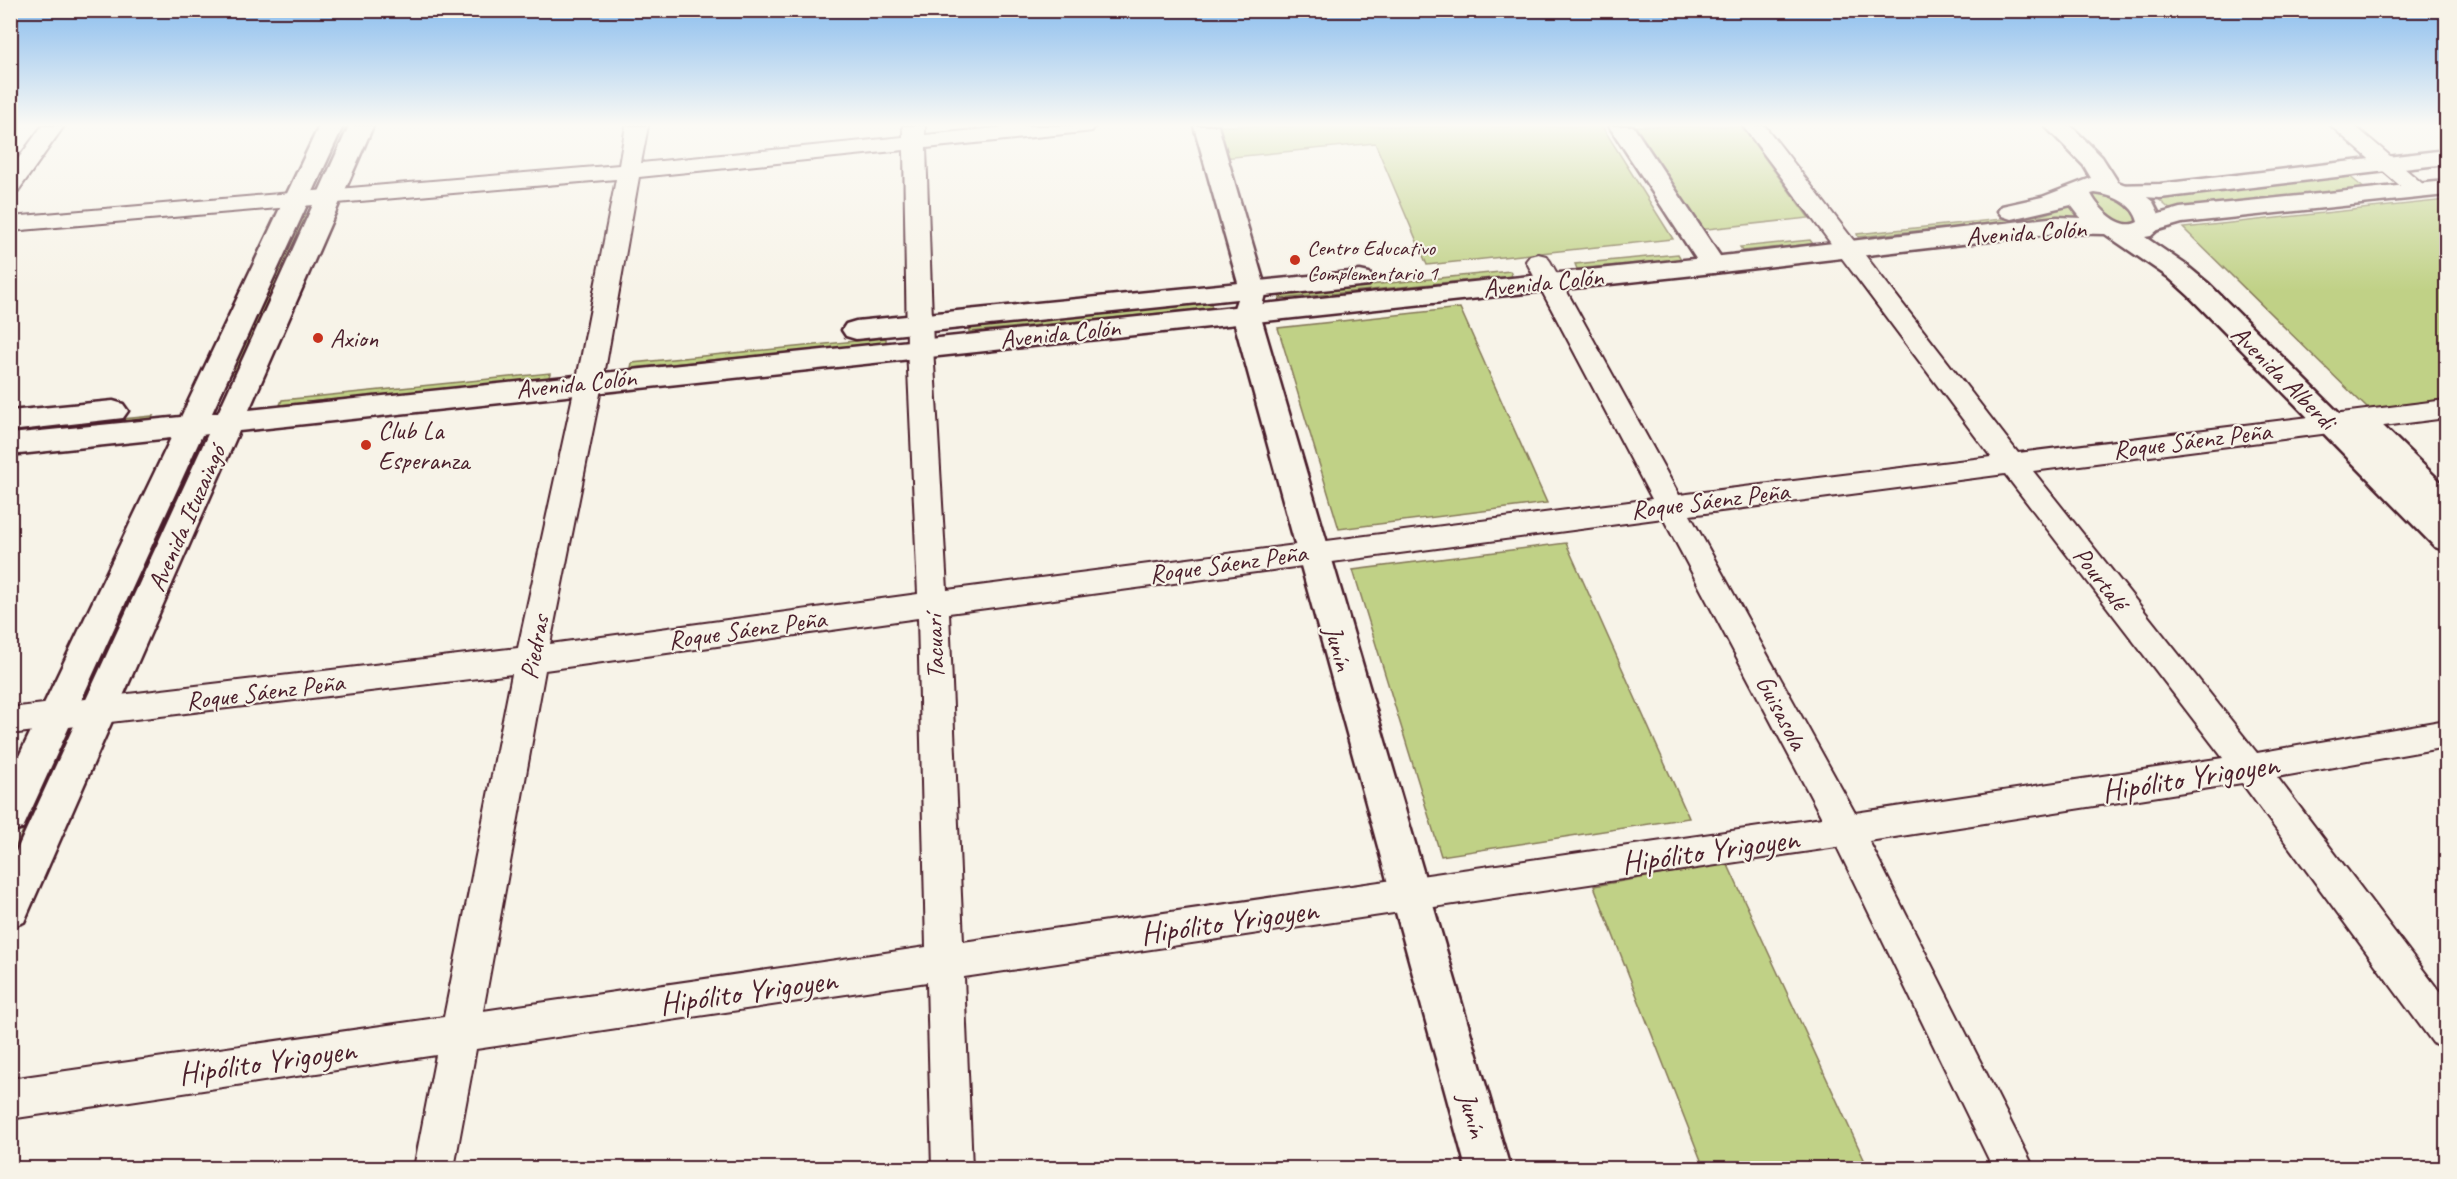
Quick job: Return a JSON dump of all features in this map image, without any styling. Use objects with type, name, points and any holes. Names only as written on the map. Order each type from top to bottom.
[{"type":"main road","name":"Avenida Ituzaingó","points":[[10,816],[305,181]]},
{"type":"main road","name":"Avenida Ituzaingó","points":[[10,909],[335,181]]},
{"type":"main road","name":"Junín","points":[[1219,181],[1312,552],[1488,1168]]},
{"type":"main road","points":[[1657,181],[1706,255]]},
{"type":"main road","points":[[2074,181],[2080,192]]},
{"type":"main road","points":[[2108,181],[2114,188],[2160,190],[2233,181]]},
{"type":"main road","name":"Avenida Colón","points":[[1839,240],[2024,210],[2080,192],[2094,185],[2114,188]]},
{"type":"main road","name":"Avenida Alberdi","points":[[2114,188],[2139,203],[2151,218],[2151,224],[2194,257],[2343,420],[2446,539]]},
{"type":"main road","points":[[2151,224],[2180,216],[2446,188]]},
{"type":"main road","name":"Avenida Alberdi","points":[[2080,192],[2091,213],[2176,271],[2343,420],[2446,506]]},
{"type":"main road","name":"Avenida Colón","points":[[10,421],[234,410],[920,335],[1839,240],[2057,225],[2141,231],[2151,224]]},
{"type":"main road","name":"Avenida Colón","points":[[10,445],[198,413]]},
{"type":"street","points":[[10,224],[512,181]]},
{"type":"street","name":"Piedras","points":[[434,1168],[531,659],[592,370],[626,181]]},
{"type":"street","name":"Tacuarí","points":[[915,181],[920,335],[933,603],[952,1168]]},
{"type":"street","name":"Pourtalé","points":[[1795,181],[2011,463],[2250,768],[2446,1030]]},
{"type":"street","points":[[2409,181],[2420,191]]},
{"type":"street","name":"Guisasola","points":[[1544,271],[1846,830],[2014,1168]]},
{"type":"street","name":"Roque Sáenz Peña","points":[[10,721],[531,659],[1670,505],[2446,409]]},
{"type":"street","name":"Hipólito Yrigoyen","points":[[10,1099],[1846,830],[2250,768],[2446,734]]},
{"type":"green space","points":[[1391,181],[1637,181],[1673,239],[1427,265]]},
{"type":"green space","points":[[1666,181],[1782,181],[1809,218],[1698,230]]},
{"type":"green space","points":[[2290,181],[2355,181],[2366,190],[2237,205],[2186,206],[2173,212],[2154,195]]},
{"type":"green space","points":[[2094,190],[2123,197],[2143,220],[2126,227],[2099,212],[2090,192]]},
{"type":"green space","points":[[2446,200],[2446,399],[2368,409],[2183,228]]},
{"type":"green space","points":[[2071,206],[2086,221],[2048,217],[1858,237],[1857,234],[2041,215]]},
{"type":"green space","points":[[308,214],[236,374],[229,374],[302,215]]},
{"type":"green space","points":[[1810,240],[1813,244],[1743,251],[1740,247]]},
{"type":"green space","points":[[1678,254],[1681,259],[1577,269],[1575,264]]},
{"type":"green space","points":[[1510,271],[1512,276],[1280,299],[1279,294]]},
{"type":"green space","points":[[1211,303],[1212,308],[969,332],[969,327]]},
{"type":"green space","points":[[1460,308],[1547,503],[1339,529],[1278,328]]},
{"type":"green space","points":[[886,338],[886,343],[631,368],[632,363]]},
{"type":"green space","points":[[550,373],[549,378],[280,405],[282,400]]},
{"type":"green space","points":[[153,416],[150,421],[11,435],[11,430]]},
{"type":"green space","points":[[205,445],[102,674],[93,675],[198,446]]},
{"type":"green space","points":[[1566,543],[1689,818],[1441,856],[1353,570]]},
{"type":"green space","points":[[71,743],[11,877],[11,857],[62,744]]},
{"type":"green space","points":[[1727,863],[1868,1168],[1704,1168],[1594,886]]},
{"type":"place","name":"Centro Educativo Complementario 1","points":[[1295,260]]},
{"type":"place","name":"Axion","points":[[318,338]]},
{"type":"place","name":"Club La Esperanza","points":[[366,445]]}]
